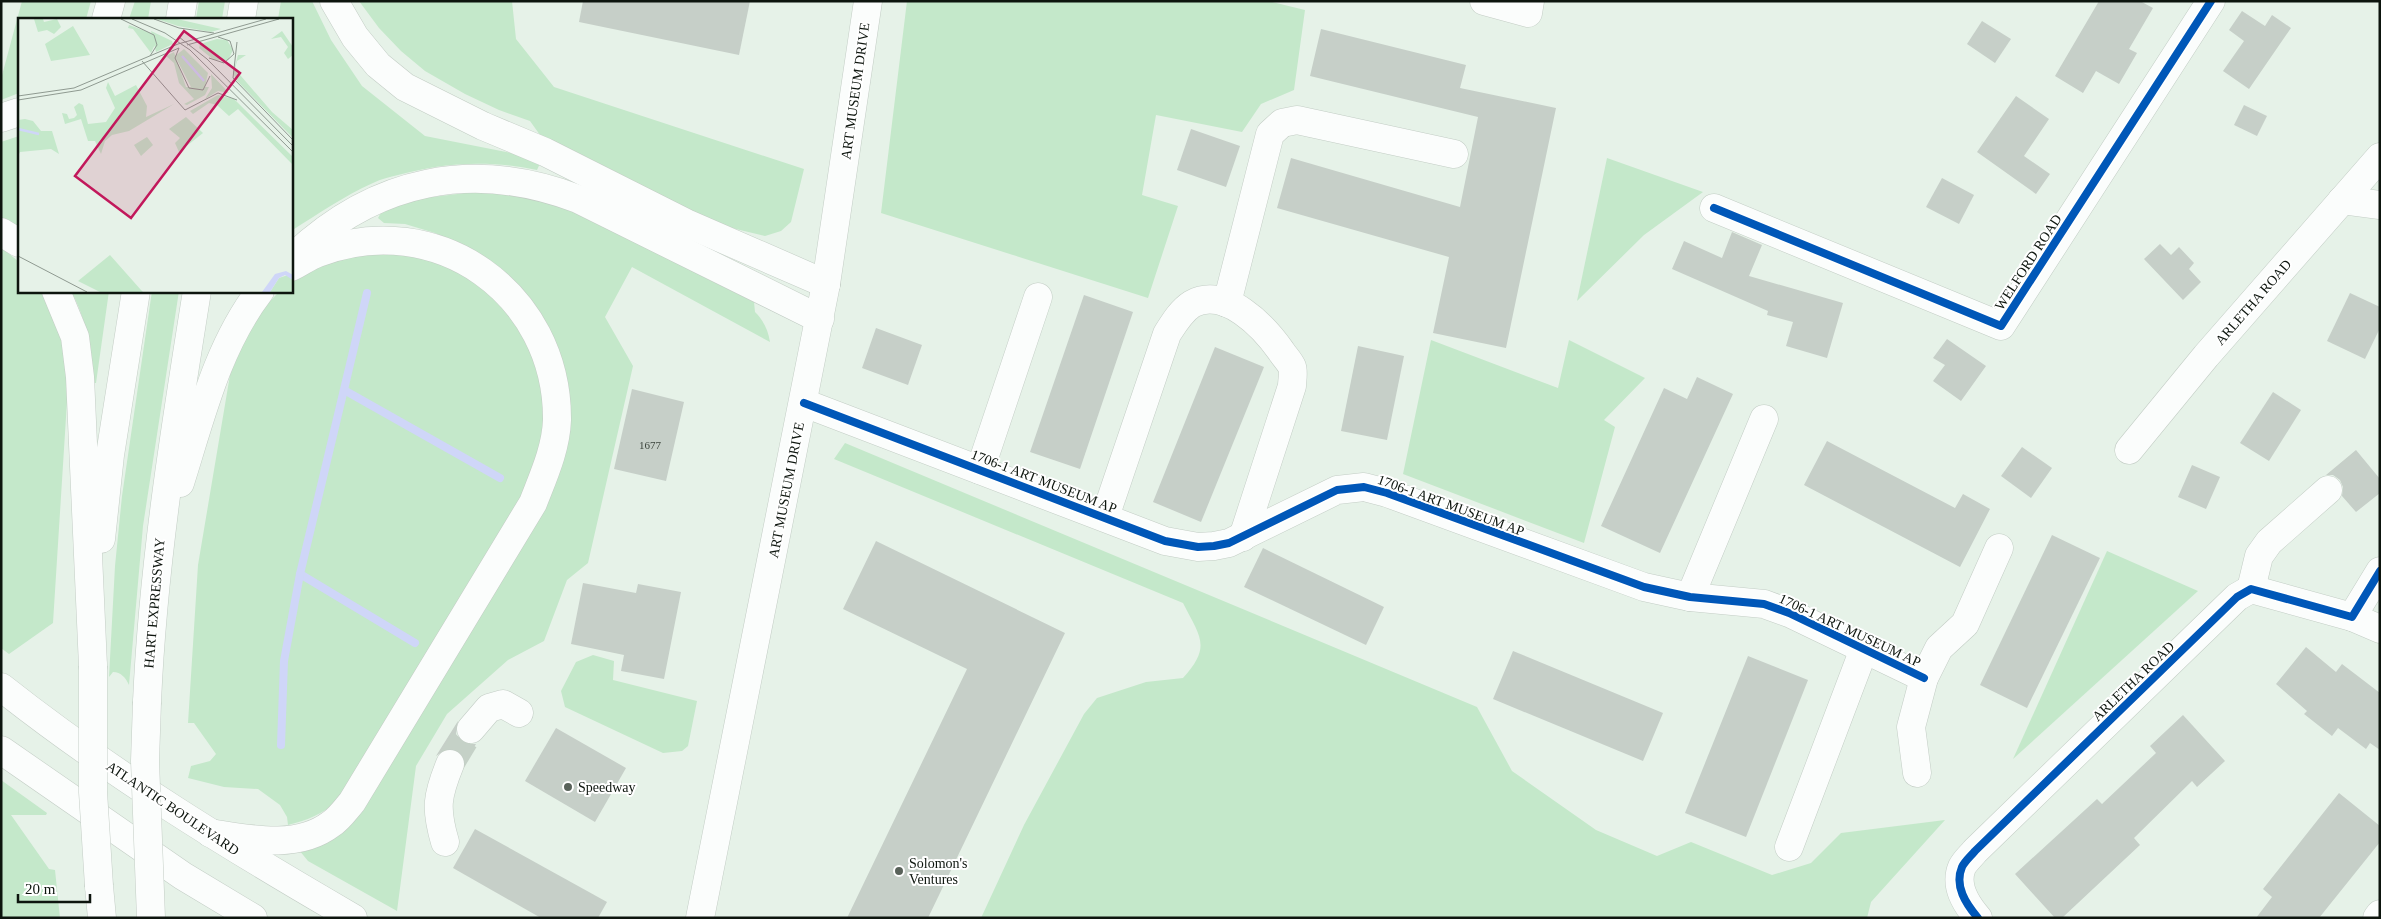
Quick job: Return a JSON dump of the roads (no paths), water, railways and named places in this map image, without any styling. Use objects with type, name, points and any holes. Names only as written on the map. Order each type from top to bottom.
[{"type":"main road","points":[[106,18],[111,1]]},
{"type":"main road","points":[[180,18],[183,1]]},
{"type":"main road","points":[[241,18],[244,1]]},
{"type":"main road","points":[[334,1],[355,37],[378,65],[405,87],[483,126],[544,152],[686,223],[826,284]]},
{"type":"main road","name":"ART MUSEUM DRIVE","points":[[700,918],[820,319],[868,1]]},
{"type":"main road","points":[[1484,1],[1529,7]]},
{"type":"main road","name":"WELFORD ROAD","points":[[1714,208],[2001,326],[2211,1]]},
{"type":"main road","points":[[1,118],[18,112]]},
{"type":"main road","points":[[1227,303],[1270,134],[1282,123],[1297,120],[1454,154]]},
{"type":"main road","name":"ARLETHA ROAD","points":[[2129,450],[2206,356],[2380,157]]},
{"type":"main road","points":[[292,257],[347,214],[376,199],[407,188],[464,179],[522,182],[550,189],[578,200],[820,319]]},
{"type":"main road","points":[[2342,200],[2380,205]]},
{"type":"main road","points":[[1,232],[18,242]]},
{"type":"main road","points":[[210,833],[262,841],[313,835],[332,824],[352,802],[533,503],[551,458],[557,421],[554,383],[544,347],[531,324],[522,309],[497,281],[465,259],[430,246],[403,242],[371,241],[341,245],[316,253],[292,267]]},
{"type":"main road","points":[[56,292],[75,337],[80,377],[93,666],[93,782],[102,918]]},
{"type":"main road","points":[[93,666],[97,593],[110,455],[136,292]]},
{"type":"main road","name":"HART EXPRESSWAY","points":[[151,918],[146,803],[146,702],[154,584],[171,452],[197,292]]},
{"type":"main road","points":[[154,584],[179,485],[217,369],[234,330],[259,292]]},
{"type":"main road","points":[[980,470],[1038,297]]},
{"type":"main road","points":[[1105,517],[1167,334],[1176,319],[1192,304],[1210,300],[1227,303],[1248,315],[1267,331],[1292,368],[1292,386],[1242,537]]},
{"type":"main road","name":"1706-1 ART MUSEUM AP","points":[[804,403],[1165,541],[1198,548],[1229,543],[1337,490],[1364,487],[1387,493],[1611,577],[1644,587],[1690,597],[1764,604],[1789,613],[1924,678]]},
{"type":"main road","points":[[1690,597],[1764,419]]},
{"type":"main road","points":[[2328,490],[2269,542],[2259,556],[2251,589],[2352,617],[2380,630]]},
{"type":"main road","points":[[1917,773],[1911,727],[1924,678],[1939,648],[1966,624],[1999,548]]},
{"type":"main road","points":[[2352,617],[2380,571]]},
{"type":"main road","name":"ARLETHA ROAD","points":[[1978,918],[1966,903],[1960,887],[1962,867],[1975,851],[2237,597],[2251,589]]},
{"type":"main road","points":[[1789,848],[1864,649]]},
{"type":"main road","name":"ATLANTIC BOULEVARD","points":[[1,687],[100,759],[210,833],[247,857],[353,918]]},
{"type":"main road","points":[[471,729],[489,708],[503,704],[519,713]]},
{"type":"main road","points":[[1,750],[183,876],[253,918]]},
{"type":"main road","points":[[445,842],[439,822],[438,792],[450,764]]},
{"type":"main road","points":[[2377,918],[2380,914]]},
{"type":"waterway","points":[[281,745],[284,661],[300,574],[367,293]]},
{"type":"waterway","points":[[344,390],[500,478]]},
{"type":"waterway","points":[[300,574],[415,643]]},
{"type":"tunnel","points":[[450,764],[471,729]]},
{"type":"place","name":"Speedway","points":[[568,787]]},
{"type":"place","name":"Solomon's Ventures","points":[[899,871]]}]
